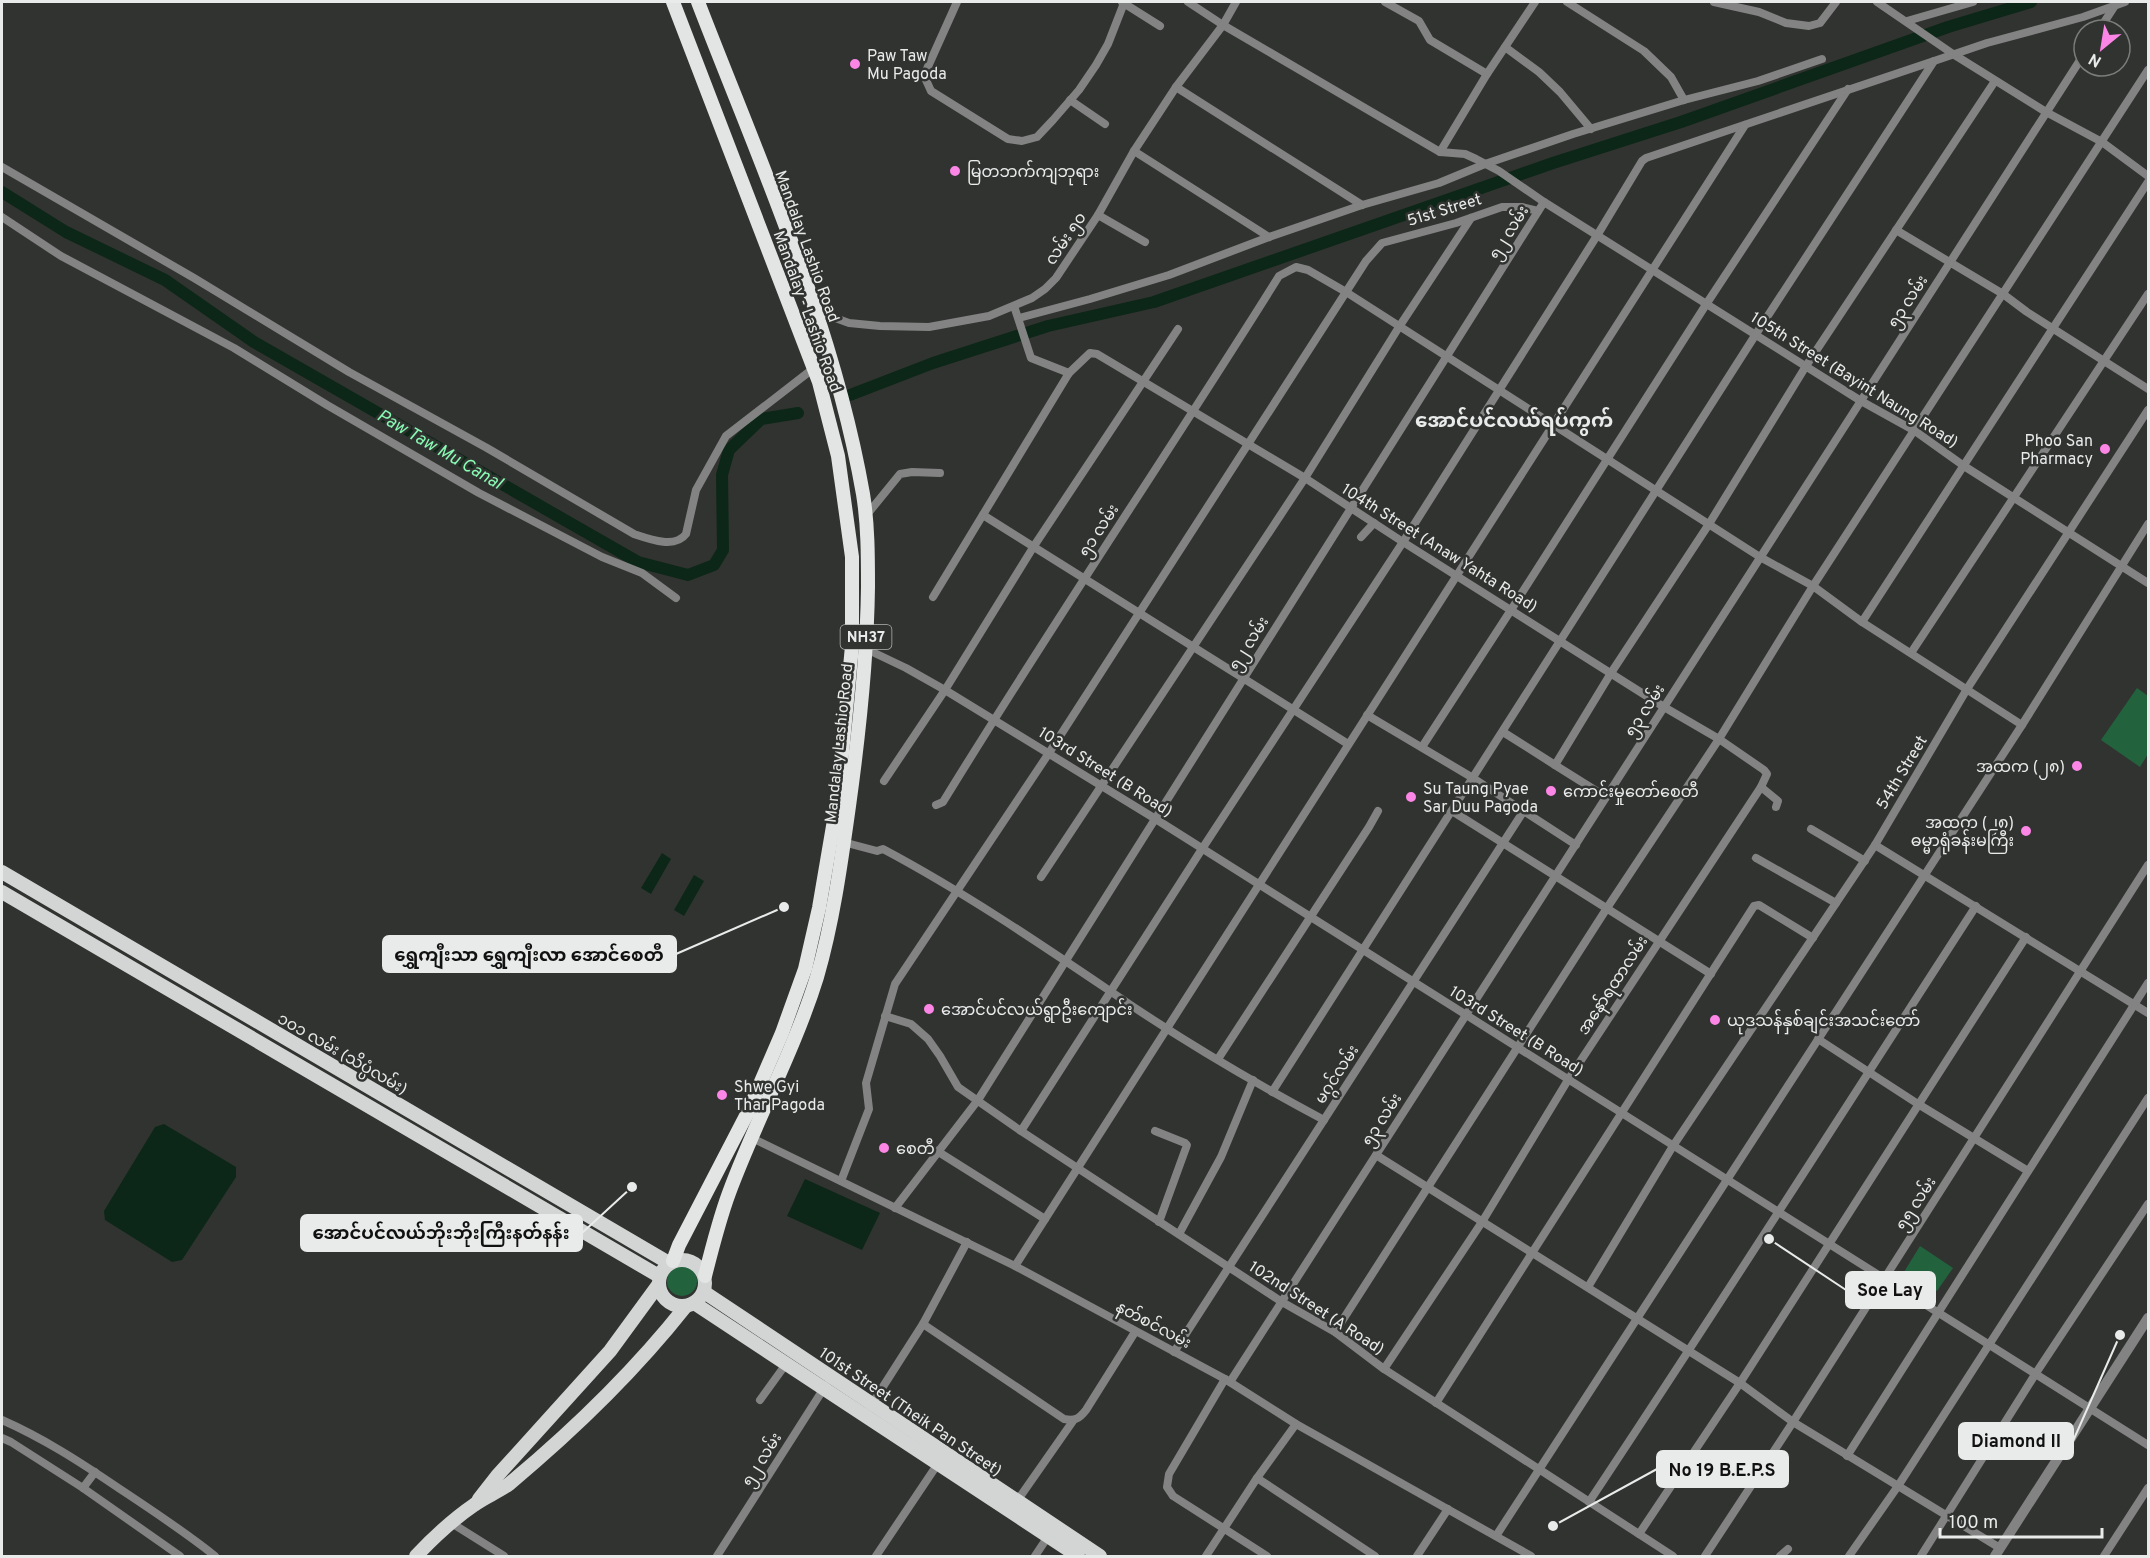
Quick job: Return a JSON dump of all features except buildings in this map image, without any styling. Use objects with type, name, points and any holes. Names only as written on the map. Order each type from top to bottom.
[{"type":"highway","name":"Mandalay - Lashio Road","points":[[671,1262],[748,1112],[782,1033],[805,969],[819,908],[838,797],[859,646],[852,557],[838,456],[819,382],[673,2]]},
{"type":"highway","name":"Mandalay Lashio Road","points":[[698,2],[816,311],[831,359],[843,399],[863,497],[868,558],[859,646],[861,706],[843,842],[817,976],[753,1138],[729,1191],[717,1226],[705,1276]]},
{"type":"main road","name":"၁၀၁ လမ်း (သိပ္ပံလမ်း)","points":[[2,872],[671,1262]]},
{"type":"main road","name":"၁၀၁ လမ်း (သိပ္ပံလမ်း)","points":[[2,892],[659,1280]]},
{"type":"main road","points":[[416,1557],[450,1522],[476,1503],[506,1486],[555,1446],[601,1403],[704,1292],[705,1276],[700,1268],[683,1259],[671,1262],[610,1351],[497,1476],[476,1503]]},
{"type":"main road","points":[[659,1280],[660,1292],[671,1303],[690,1305]]},
{"type":"main road","name":"101st Street (Theik Pan Street)","points":[[704,1292],[827,1383],[1051,1532],[1100,1557]]},
{"type":"main road","name":"101st Street (Theik Pan Street)","points":[[690,1305],[786,1364],[827,1383]]},
{"type":"main road","name":"101st Street (Theik Pan Street)","points":[[1051,1532],[1078,1557]]},
{"type":"street","points":[[957,2],[926,71],[926,80],[931,91],[1008,139],[1022,141],[1037,137],[1070,100],[1104,51],[1123,2],[1160,26]]},
{"type":"street","points":[[1188,2],[1223,25],[1440,152],[1465,154],[1485,164]]},
{"type":"street","name":"လမ်း ၅၀","points":[[816,311],[849,323],[929,327],[989,316],[1045,290],[1056,278],[1098,215],[1134,151],[1176,87],[1223,25],[1236,2]]},
{"type":"street","points":[[1385,2],[1419,21],[1430,40],[1487,74]]},
{"type":"street","points":[[1440,152],[1487,74],[1535,2]]},
{"type":"street","points":[[1567,2],[1644,51],[1671,76],[1684,100]]},
{"type":"street","points":[[1714,2],[1751,10],[1786,23],[1809,26],[1820,23],[1836,2]]},
{"type":"street","points":[[1877,2],[1995,81],[2102,142],[2148,176]]},
{"type":"street","points":[[1907,21],[1973,2]]},
{"type":"street","points":[[1021,1131],[1403,542],[1642,161],[1934,61],[1949,51],[2083,17],[2126,2]]},
{"type":"street","points":[[2106,18],[2114,6]]},
{"type":"street","points":[[1505,47],[1539,72],[1592,129]]},
{"type":"street","points":[[1019,318],[1169,275],[1269,237],[1362,205],[1439,183],[1485,164],[1684,100],[1758,81],[1822,59]]},
{"type":"street","points":[[1272,1092],[1756,334],[1934,61]]},
{"type":"street","points":[[1335,1332],[1607,908],[1719,739],[1813,586],[2148,70]]},
{"type":"street","name":"၅၃ လမ်း","points":[[1225,1528],[1173,1496],[1167,1487],[1167,1480],[1227,1381],[1282,1302],[2072,72]]},
{"type":"street","points":[[1555,765],[1611,673],[1709,524],[1806,366],[1995,81]]},
{"type":"street","points":[[1176,87],[1362,205]]},
{"type":"street","points":[[1422,747],[1606,459],[1848,89]]},
{"type":"street","points":[[1070,100],[1105,124]]},
{"type":"street","points":[[1015,1266],[1744,125]]},
{"type":"street","points":[[1134,151],[1269,237]]},
{"type":"street","name":"105th Street (Bayint Naung Road)","points":[[1485,164],[1861,401],[1915,431],[1964,466],[2148,583]]},
{"type":"street","points":[[2,167],[194,278],[349,372],[487,448],[634,534],[652,540],[669,542],[683,538],[687,530],[696,489],[723,440],[749,416],[814,368],[831,359]]},
{"type":"street","points":[[1862,622],[2148,182]]},
{"type":"street","name":"၅၂ လမ်း","points":[[895,1208],[978,1100],[1544,202]]},
{"type":"street","name":"51st Street","points":[[841,1181],[869,1109],[866,1083],[895,984],[1049,753],[1366,261],[1382,243],[1502,207],[1512,206],[1538,211]]},
{"type":"street","points":[[1098,215],[1145,242]]},
{"type":"street","points":[[2,217],[61,256],[234,348],[327,405],[479,492],[602,557],[642,573],[676,598]]},
{"type":"street","points":[[1041,877],[1305,478],[1399,327],[1471,218]]},
{"type":"street","points":[[1896,231],[2003,294],[2148,389]]},
{"type":"street","name":"၅၁ လမ်း","points":[[936,805],[943,802],[1279,276],[1296,267],[1308,270],[1346,292]]},
{"type":"street","points":[[1346,292],[1761,557],[1813,586],[1862,622],[2022,725]]},
{"type":"street","points":[[1911,653],[2148,294]]},
{"type":"street","points":[[933,597],[1069,373],[1036,361],[1029,354],[1014,306]]},
{"type":"street","points":[[884,781],[945,690],[1034,546],[1178,328]]},
{"type":"street","name":"104th Street (Anaw Yahta Road)","points":[[1069,373],[1090,353],[1097,354],[1144,380],[1305,478],[1664,707],[1719,739],[1764,770]]},
{"type":"street","name":"54th Street","points":[[1588,1287],[1673,1146],[1865,861],[1967,689],[2148,410]]},
{"type":"street","points":[[865,517],[900,474],[940,473]]},
{"type":"street","points":[[983,515],[1348,744]]},
{"type":"street","points":[[1361,537],[1374,523]]},
{"type":"street","points":[[1496,1536],[2022,725],[2148,524]]},
{"type":"street","name":"103rd Street (B Road)","points":[[859,646],[945,690],[1154,818],[2148,1445]]},
{"type":"street","points":[[1367,716],[1473,778],[1576,845]]},
{"type":"street","points":[[1503,732],[1606,797]]},
{"type":"street","name":"အနော်ရထာလမ်း","points":[[1384,1369],[1482,1222],[1568,1080],[1761,787],[1767,774],[1764,770]]},
{"type":"street","points":[[1761,787],[1778,801],[1776,807]]},
{"type":"street","points":[[1218,1059],[1378,811]]},
{"type":"street","points":[[1452,811],[1711,974]]},
{"type":"street","name":"မဂ္ဂင်လမ်း","points":[[1174,1352],[1523,812]]},
{"type":"street","points":[[1811,829],[1865,861]]},
{"type":"street","points":[[843,842],[877,851],[883,849],[958,891],[1167,1028],[1272,1092],[1324,1120]]},
{"type":"street","points":[[1875,845],[2148,1013]]},
{"type":"street","points":[[1756,858],[1836,903]]},
{"type":"street","name":"၅၅ လမ်း","points":[[1705,1557],[1975,1138],[2148,864]]},
{"type":"street","points":[[1436,1403],[1756,904],[1813,938]]},
{"type":"street","points":[[1589,1502],[1689,1352],[1777,1211],[1976,906]]},
{"type":"street","points":[[1639,1534],[1740,1383],[2026,937]]},
{"type":"street","points":[[1847,1456],[2148,983]]},
{"type":"street","name":"102nd Street (A Road)","points":[[885,1016],[911,1024],[928,1039],[958,1088],[1282,1302],[1335,1332],[1384,1369],[1673,1557]]},
{"type":"street","points":[[1818,1039],[1918,1104],[2028,1171]]},
{"type":"street","points":[[1179,1234],[1221,1157],[1253,1080]]},
{"type":"street","points":[[1849,1557],[1898,1486],[2148,1098]]},
{"type":"street","points":[[1155,1131],[1187,1145],[1159,1222]]},
{"type":"street","name":"နတ်စင်လမ်း","points":[[753,1138],[1015,1266],[1227,1381],[1296,1424],[1531,1557]]},
{"type":"street","points":[[937,1151],[1045,1219]]},
{"type":"street","points":[[1376,1155],[1740,1383],[1793,1422],[1847,1456],[1948,1515],[1997,1554],[2148,1318]]},
{"type":"street","points":[[1921,1557],[2036,1373],[2148,1204]]},
{"type":"street","points":[[868,1410],[922,1324],[967,1242]]},
{"type":"street","points":[[922,1324],[1064,1419],[1073,1421]]},
{"type":"street","points":[[1013,1506],[1073,1421],[1086,1410],[1135,1332]]},
{"type":"street","points":[[760,1400],[786,1364]]},
{"type":"street","name":"၅၂ လမ်း","points":[[717,1557],[827,1383]]},
{"type":"street","points":[[2,1420],[37,1435],[180,1557]]},
{"type":"street","points":[[1206,1557],[1257,1478],[1296,1424]]},
{"type":"street","points":[[2,1438],[89,1480],[198,1543],[215,1557]]},
{"type":"street","points":[[876,1557],[941,1458]]},
{"type":"street","points":[[1257,1478],[1376,1557]]},
{"type":"street","points":[[2104,1557],[2148,1488]]},
{"type":"street","points":[[1417,1557],[1448,1509]]},
{"type":"street","points":[[450,1522],[504,1557]]},
{"type":"street","points":[[1225,1528],[1268,1557]]},
{"type":"street","points":[[1035,1557],[1051,1532]]},
{"type":"street","points":[[1780,1557],[1788,1549]]},
{"type":"green space","points":[[2137,688],[2148,696],[2148,754],[2140,767],[2101,740]]},
{"type":"green space","points":[[1920,1246],[1953,1268],[1937,1291],[1904,1272]]},
{"type":"green space","points":[[682,1266],[693,1270],[697,1281],[693,1292],[682,1296],[671,1292],[667,1281],[671,1270]]},
{"type":"shaded area","points":[[662,853],[671,859],[651,894],[641,888]]},
{"type":"shaded area","points":[[694,875],[704,881],[684,916],[674,910]]},
{"type":"shaded area","points":[[164,1124],[236,1167],[236,1177],[182,1260],[172,1262],[105,1220],[104,1211],[155,1127]]},
{"type":"shaded area","points":[[805,1179],[880,1213],[862,1250],[787,1216]]},
{"type":"waterway","points":[[850,395],[933,363],[1048,326],[1154,302],[1553,163],[1681,122],[1948,27],[2031,2]]},
{"type":"waterway","name":"Paw Taw Mu Canal","points":[[2,192],[66,232],[165,280],[254,342],[638,562],[688,575],[714,565],[723,550],[722,475],[729,450],[761,419],[798,413]]},
{"type":"place","name":"Paw Taw Mu Pagoda","points":[[855,64]]},
{"type":"place","name":"မြတဘက်ကျဘုရား","points":[[955,171]]},
{"type":"place","name":"Phoo San Pharmacy","points":[[2105,449]]},
{"type":"place","name":"အထက (၂၈)","points":[[2077,766]]},
{"type":"place","name":"ကောင်းမှုတော်စေတီ","points":[[1551,791]]},
{"type":"place","name":"Su Taung Pyae Sar Duu Pagoda","points":[[1411,797]]},
{"type":"place","name":"အထက (၂၈) ဓမ္မာရုံခန်းမကြီး","points":[[2026,831]]},
{"type":"place","name":"ရွှေကျီးသာ ရွှေကျီးလာ အောင်စေတီ","points":[[784,907]]},
{"type":"place","name":"အောင်ပင်လယ်ရွာဦးကျောင်း","points":[[929,1009]]},
{"type":"place","name":"ယုဒသန်နှစ်ချင်းအသင်းတော်","points":[[1715,1020]]},
{"type":"place","name":"Shwe Gyi Thar Pagoda","points":[[722,1095]]},
{"type":"place","name":"စေတီ","points":[[884,1148]]},
{"type":"place","name":"အောင်ပင်လယ်ဘိုးဘိုးကြီးနတ်နန်း","points":[[632,1187]]},
{"type":"place","name":"Soe Lay","points":[[1769,1239]]},
{"type":"place","name":"Diamond II","points":[[2120,1335]]},
{"type":"place","name":"No 19 B.E.P.S","points":[[1553,1526]]},
{"type":"district","name":"အောင်ပင်လယ်ရပ်ကွက်","points":[[1514,420]]}]
